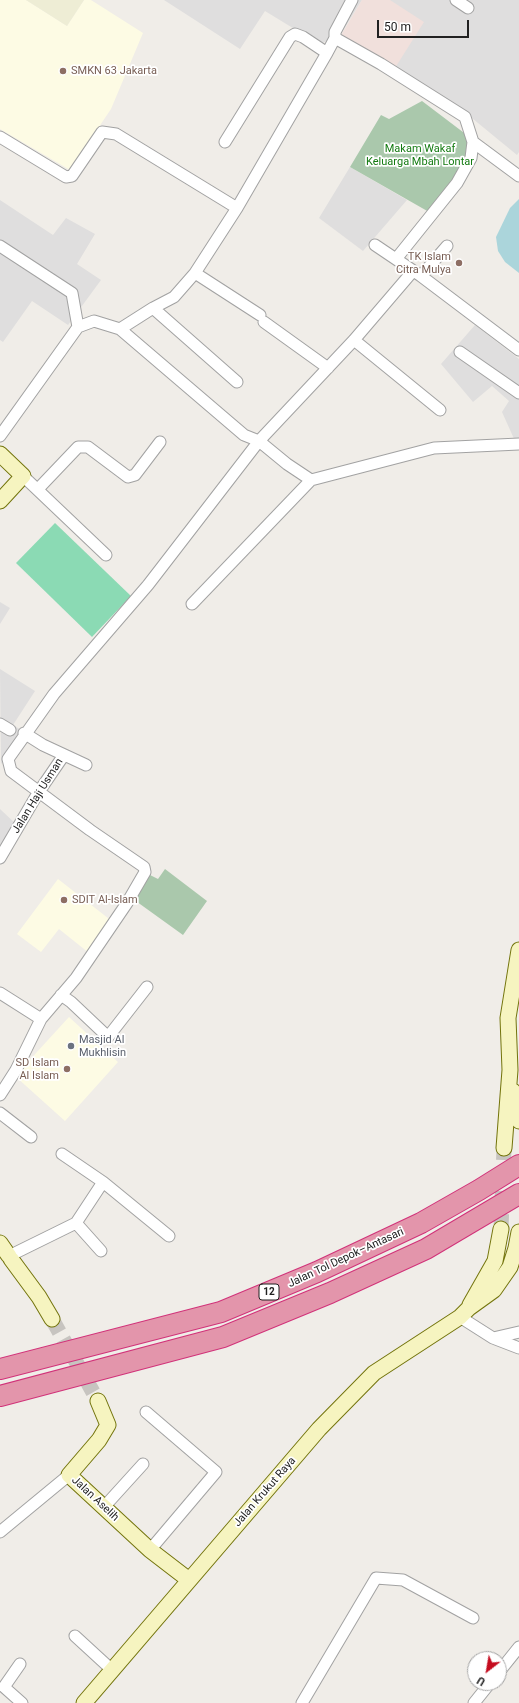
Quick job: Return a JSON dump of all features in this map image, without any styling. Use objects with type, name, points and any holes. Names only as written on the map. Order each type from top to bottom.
[{"type":"highway","name":"Jalan Tol Depok–Antasari","points":[[1,1369],[221,1312],[317,1272],[421,1223],[519,1165]]},
{"type":"highway","name":"12","points":[[0,1396],[223,1337],[330,1293],[426,1249],[519,1194]]},
{"type":"street","points":[[120,330],[153,308],[174,297],[195,273],[237,208],[327,53],[335,38],[334,32],[352,0]]},
{"type":"street","points":[[456,0],[468,8]]},
{"type":"street","points":[[225,142],[290,37],[295,34],[303,37],[327,53]]},
{"type":"street","points":[[335,38],[382,64],[465,117],[473,142],[471,158],[456,183],[396,259]]},
{"type":"street","points":[[0,137],[66,177],[72,176],[102,132],[116,134],[237,208]]},
{"type":"street","points":[[473,142],[519,176]]},
{"type":"street","points":[[375,245],[417,274],[519,350]]},
{"type":"street","points":[[0,246],[72,293],[78,327]]},
{"type":"street","points":[[0,1094],[16,1070],[41,1019],[76,978],[145,875],[145,870],[11,771],[8,759],[54,694],[148,585],[259,442],[417,274],[447,246]]},
{"type":"street","points":[[195,273],[262,319],[328,368]]},
{"type":"street","points":[[153,308],[237,382]]},
{"type":"street","points":[[0,436],[78,327],[94,321],[120,330],[244,435],[259,442],[287,464],[311,480]]},
{"type":"street","points":[[354,340],[440,410]]},
{"type":"street","points":[[460,352],[519,393]]},
{"type":"street","points":[[38,489],[78,447],[88,447],[128,477],[135,475],[160,442]]},
{"type":"street","points":[[192,604],[311,480],[434,448],[519,444]]},
{"type":"street","points":[[0,454],[106,555]]},
{"type":"street","points":[[0,501],[23,476]]},
{"type":"street","points":[[23,736],[86,765]]},
{"type":"street","name":"Jalan Haji Usman","points":[[0,858],[38,792],[64,755]]},
{"type":"street","points":[[504,1148],[510,1070],[508,1018],[519,950]]},
{"type":"street","points":[[61,995],[72,1002],[108,1037],[147,987]]},
{"type":"street","points":[[0,993],[41,1019]]},
{"type":"street","points":[[510,1070],[519,1121]]},
{"type":"street","points":[[0,1113],[31,1137]]},
{"type":"street","points":[[62,1154],[103,1182],[169,1236]]},
{"type":"street","points":[[10,1258],[76,1223],[103,1182]]},
{"type":"street","points":[[76,1223],[101,1252]]},
{"type":"street","name":"Jalan Krukut Raya","points":[[465,1312],[495,1261],[501,1229]]},
{"type":"street","name":"Jalan Krukut Raya","points":[[84,1703],[319,1429],[374,1373],[465,1312],[494,1290],[510,1267],[519,1232]]},
{"type":"street","points":[[0,1243],[39,1297],[52,1319]]},
{"type":"street","points":[[465,1312],[493,1338],[519,1348]]},
{"type":"street","points":[[493,1338],[519,1332]]},
{"type":"street","name":"Jalan Aselih","points":[[98,1401],[108,1425],[99,1440],[69,1475],[150,1550],[189,1580]]},
{"type":"street","points":[[146,1412],[216,1472],[150,1550]]},
{"type":"street","points":[[104,1507],[143,1464]]},
{"type":"street","points":[[0,1532],[69,1475]]},
{"type":"street","points":[[302,1703],[376,1578],[403,1580],[473,1618]]},
{"type":"street","points":[[75,1636],[112,1670]]},
{"type":"street","points":[[507,1662],[519,1646]]},
{"type":"street","points":[[20,1664],[4,1687],[22,1703]]},
{"type":"street","points":[[474,1703],[484,1691]]},
{"type":"shaded area","name":"SMKN 63 Jakarta","points":[[0,0],[26,0],[67,26],[84,0],[91,0],[143,33],[111,109],[70,170],[0,129]]},
{"type":"shaded area","points":[[164,0],[362,0],[339,37],[319,44],[265,11],[240,49]]},
{"type":"shaded area","points":[[362,0],[390,0],[424,22],[395,68],[340,37]]},
{"type":"shaded area","points":[[390,0],[519,0],[519,152],[517,155],[467,114],[395,68]]},
{"type":"shaded area","points":[[350,167],[407,200],[363,251],[319,218]]},
{"type":"shaded area","points":[[0,200],[53,235],[66,218],[95,234],[77,264],[101,280],[68,325],[32,301],[3,342],[0,340]]},
{"type":"shaded area","points":[[475,325],[519,359],[519,441],[515,441],[502,412],[509,401],[492,386],[473,402],[441,364]]},
{"type":"shaded area","points":[[0,602],[10,608],[0,624]]},
{"type":"shaded area","points":[[0,669],[35,691],[13,725],[23,731],[1,764]]},
{"type":"shaded area","points":[[0,809],[17,825],[0,849]]},
{"type":"shaded area","name":"SDIT Al-Islam","points":[[58,879],[113,922],[89,953],[59,929],[41,952],[17,934]]},
{"type":"shaded area","name":"SD Islam Al Islam","points":[[69,1017],[118,1062],[65,1121],[15,1076]]},
{"type":"green space","points":[[26,0],[84,0],[67,26]]},
{"type":"green space","name":"Makam Wakaf Keluarga Mbah Lontar","points":[[422,101],[480,145],[429,212],[350,167],[381,115],[389,119]]},
{"type":"green space","points":[[55,523],[131,596],[92,637],[16,563]]},
{"type":"green space","points":[[165,869],[207,901],[183,935],[133,899],[150,875],[158,879]]},
{"type":"water","points":[[519,199],[519,273],[505,262],[498,251],[496,237],[510,208]]},
{"type":"tunnel","points":[[501,1229],[504,1148]]},
{"type":"tunnel","points":[[52,1319],[98,1401]]},
{"type":"place","name":"SMKN 63 Jakarta","points":[[63,71]]},
{"type":"place","name":"TK Islam Citra Mulya","points":[[459,263]]},
{"type":"place","name":"SDIT Al-Islam","points":[[64,900]]},
{"type":"place","name":"Masjid Al Mukhlisin","points":[[71,1046]]},
{"type":"place","name":"SD Islam Al Islam","points":[[67,1069]]}]
